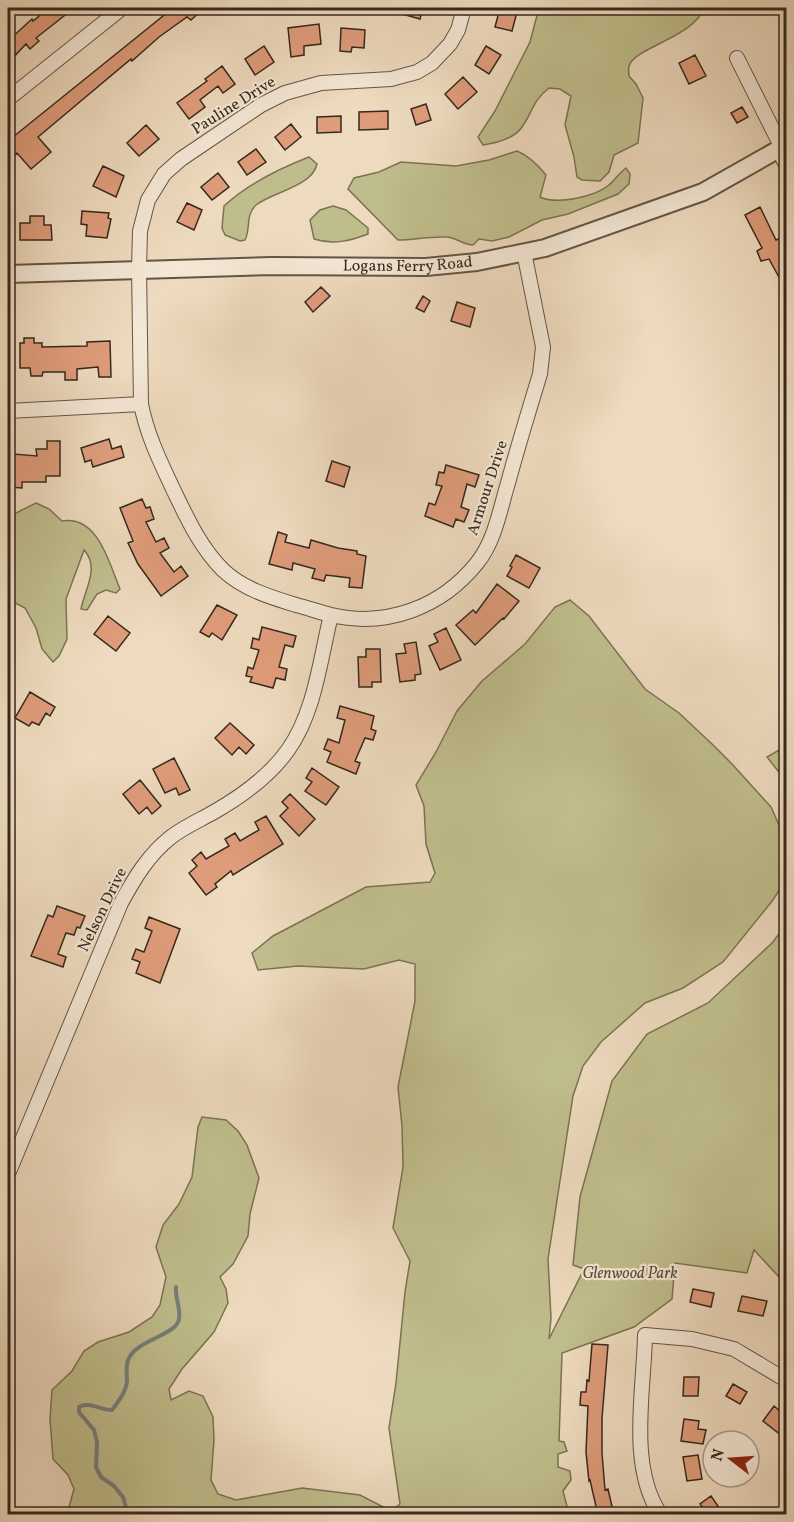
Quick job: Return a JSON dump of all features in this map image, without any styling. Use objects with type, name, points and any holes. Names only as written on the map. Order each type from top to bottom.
[{"type":"street","points":[[8,99],[122,8]]},
{"type":"street","name":"Pauline Drive","points":[[139,268],[140,231],[148,200],[164,174],[181,159],[261,105],[298,88],[321,83],[391,79],[417,72],[438,57],[450,44],[458,30],[464,8]]},
{"type":"street","points":[[737,58],[784,152]]},
{"type":"street","name":"Logans Ferry Road","points":[[8,274],[139,268],[443,266],[477,262],[545,248],[703,192],[784,152]]},
{"type":"street","name":"Armour Drive","points":[[139,268],[141,404],[146,428],[191,525],[210,555],[228,574],[255,591],[332,615],[374,618],[419,609],[452,588],[471,570],[484,552],[494,530],[542,361],[541,333],[524,252]]},
{"type":"street","points":[[8,411],[141,404]]},
{"type":"street","name":"Nelson Drive","points":[[8,1174],[121,903],[136,876],[156,850],[170,838],[241,795],[269,773],[284,755],[296,737],[308,709],[332,615]]},
{"type":"street","points":[[660,1515],[645,1478],[639,1454],[645,1335],[692,1339],[734,1349],[786,1380]]},
{"type":"green space","points":[[539,8],[704,8],[698,18],[677,35],[633,59],[629,66],[629,76],[643,98],[638,143],[614,155],[609,172],[600,181],[582,180],[577,177],[565,125],[571,96],[560,89],[549,88],[543,93],[526,122],[510,137],[483,145],[478,137],[495,111],[530,42]]},
{"type":"green space","points":[[517,151],[533,161],[546,175],[540,197],[565,200],[594,193],[609,185],[626,168],[630,174],[629,184],[618,194],[568,214],[542,220],[509,237],[492,241],[479,239],[473,245],[446,237],[398,240],[348,189],[354,178],[379,172],[401,162],[456,166],[489,160]]},
{"type":"green space","points":[[309,157],[317,164],[314,172],[300,184],[256,205],[250,213],[245,240],[240,241],[225,235],[222,228],[224,206],[264,178]]},
{"type":"green space","points":[[333,206],[346,210],[368,228],[368,234],[341,241],[328,242],[314,239],[310,220],[320,210]]},
{"type":"green space","points":[[36,503],[49,509],[62,521],[74,521],[85,525],[93,533],[106,554],[120,589],[116,593],[106,590],[97,594],[87,610],[81,609],[91,571],[89,557],[84,550],[66,599],[67,639],[59,656],[53,662],[42,649],[36,628],[25,608],[8,599],[8,517]]},
{"type":"green space","name":"Glenwood Park","points":[[570,600],[589,616],[645,689],[679,713],[732,764],[771,807],[786,841],[786,879],[773,900],[723,962],[683,988],[645,1003],[601,1042],[583,1066],[573,1096],[548,1259],[551,1318],[549,1339],[584,1269],[573,1265],[580,1197],[612,1081],[647,1034],[708,1003],[772,943],[786,925],[786,1277],[781,1279],[754,1250],[747,1273],[675,1263],[672,1299],[634,1327],[562,1353],[559,1441],[564,1442],[567,1451],[558,1454],[558,1467],[570,1471],[571,1480],[563,1491],[569,1514],[67,1514],[74,1489],[68,1475],[53,1459],[50,1419],[52,1390],[72,1371],[84,1351],[98,1342],[129,1332],[152,1317],[160,1305],[166,1277],[156,1247],[163,1225],[179,1204],[192,1177],[198,1127],[202,1117],[226,1120],[238,1131],[247,1145],[259,1178],[250,1214],[248,1236],[233,1264],[220,1277],[226,1289],[228,1303],[214,1332],[182,1369],[169,1389],[171,1400],[189,1391],[203,1396],[213,1417],[211,1480],[218,1494],[236,1500],[302,1488],[360,1495],[391,1511],[400,1504],[389,1428],[410,1261],[393,1228],[403,1167],[398,1087],[415,1001],[415,964],[399,960],[364,969],[298,966],[258,970],[252,953],[273,936],[366,887],[430,882],[435,873],[426,844],[424,806],[416,785],[457,711],[482,681],[525,644],[555,607]]},
{"type":"green space","points":[[786,746],[786,781],[767,757]]},
{"type":"building","points":[[49,8],[74,8],[36,38],[39,41],[30,49],[26,44],[8,63],[8,41],[32,19],[33,21]]},
{"type":"building","points":[[173,8],[204,8],[191,20],[187,17],[159,37],[38,137],[51,152],[31,169],[17,153],[8,162],[8,141]]},
{"type":"building","points":[[388,8],[423,8],[420,19],[388,10]]},
{"type":"building","points":[[500,8],[518,8],[512,31],[495,27]]},
{"type":"building","points":[[319,24],[321,44],[304,46],[304,55],[291,57],[288,28]]},
{"type":"building","points":[[341,28],[365,30],[364,48],[352,47],[351,52],[340,51]]},
{"type":"building","points":[[264,46],[274,62],[255,75],[245,59]]},
{"type":"building","points":[[486,46],[501,55],[489,74],[475,65]]},
{"type":"building","points":[[695,55],[706,76],[689,84],[679,63]]},
{"type":"building","points":[[222,66],[235,84],[223,93],[218,86],[200,100],[205,107],[189,119],[177,103],[207,81],[205,79]]},
{"type":"building","points":[[463,77],[477,92],[458,109],[445,94]]},
{"type":"building","points":[[426,104],[431,120],[416,125],[411,109]]},
{"type":"building","points":[[742,107],[748,117],[737,123],[731,113]]},
{"type":"building","points":[[388,111],[388,129],[359,130],[359,112]]},
{"type":"building","points":[[341,116],[341,132],[317,133],[317,117]]},
{"type":"building","points":[[291,124],[301,137],[285,150],[275,137]]},
{"type":"building","points":[[146,125],[159,139],[139,156],[127,143]]},
{"type":"building","points":[[256,149],[266,162],[247,175],[238,162]]},
{"type":"building","points":[[103,166],[124,176],[116,197],[93,186]]},
{"type":"building","points":[[218,173],[229,187],[212,200],[201,187]]},
{"type":"building","points":[[187,203],[202,210],[194,230],[177,222]]},
{"type":"building","points":[[760,207],[776,240],[781,238],[786,250],[786,290],[769,259],[761,261],[757,251],[762,248],[745,215]]},
{"type":"building","points":[[82,211],[109,213],[108,218],[111,219],[107,238],[86,236],[87,225],[81,224]]},
{"type":"building","points":[[30,216],[44,216],[44,225],[51,225],[52,240],[20,240],[20,223],[30,223]]},
{"type":"building","points":[[321,287],[330,296],[313,312],[305,302]]},
{"type":"building","points":[[423,296],[430,301],[424,312],[416,308]]},
{"type":"building","points":[[457,302],[475,308],[470,327],[451,321]]},
{"type":"building","points":[[24,338],[34,338],[34,343],[42,343],[42,347],[87,346],[87,342],[110,341],[111,377],[99,377],[98,367],[77,369],[77,380],[65,380],[65,372],[43,372],[42,376],[31,376],[30,368],[20,368],[20,343],[24,343]]},
{"type":"building","points":[[109,439],[112,449],[121,446],[124,457],[93,467],[91,460],[85,462],[81,448]]},
{"type":"building","points":[[47,441],[60,441],[60,476],[46,476],[46,482],[22,482],[22,488],[8,487],[8,462],[12,463],[13,454],[37,456],[36,449],[47,449]]},
{"type":"building","points":[[332,461],[350,467],[344,487],[326,481]]},
{"type":"building","points":[[446,465],[479,475],[475,487],[467,484],[461,507],[469,510],[464,522],[456,519],[453,527],[425,516],[429,503],[435,505],[442,486],[436,485],[439,472],[444,473]]},
{"type":"building","points":[[142,499],[146,508],[150,507],[154,519],[146,522],[156,542],[164,538],[169,548],[160,553],[174,572],[181,566],[188,576],[161,596],[138,564],[128,543],[133,541],[120,508]]},
{"type":"building","points":[[278,532],[287,535],[285,542],[309,548],[311,540],[357,551],[357,554],[366,556],[362,588],[349,587],[350,578],[326,575],[324,581],[312,578],[315,569],[293,563],[292,570],[269,564]]},
{"type":"building","points":[[516,555],[540,568],[529,588],[507,576]]},
{"type":"building","points":[[497,584],[519,601],[504,619],[475,645],[456,625],[473,610],[476,613]]},
{"type":"building","points":[[217,605],[237,615],[222,640],[212,633],[209,637],[200,632]]},
{"type":"building","points":[[108,616],[130,633],[116,651],[94,634]]},
{"type":"building","points":[[262,627],[296,636],[293,647],[285,645],[279,667],[287,669],[285,680],[276,678],[273,688],[250,682],[252,677],[246,676],[248,667],[253,669],[259,650],[251,648],[253,638],[259,640]]},
{"type":"building","points":[[446,628],[461,660],[440,670],[429,646],[438,642],[434,634]]},
{"type":"building","points":[[416,642],[421,674],[415,675],[415,680],[400,682],[396,654],[406,653],[404,644]]},
{"type":"building","points":[[366,649],[380,649],[381,682],[372,682],[372,687],[359,687],[358,657],[366,657]]},
{"type":"building","points":[[30,692],[55,707],[50,716],[46,713],[39,725],[32,722],[29,726],[15,718]]},
{"type":"building","points":[[340,706],[374,716],[371,729],[376,731],[373,740],[365,738],[355,761],[360,763],[356,774],[327,762],[331,752],[324,749],[328,739],[339,743],[345,720],[337,718]]},
{"type":"building","points":[[230,723],[254,745],[246,754],[239,747],[232,755],[215,738]]},
{"type":"building","points":[[174,758],[190,790],[179,795],[176,788],[165,793],[153,769]]},
{"type":"building","points":[[312,768],[339,787],[326,805],[305,791],[312,782],[306,778]]},
{"type":"building","points":[[140,780],[161,806],[152,814],[147,807],[139,814],[123,794]]},
{"type":"building","points":[[290,794],[315,819],[299,836],[280,816],[288,808],[282,802]]},
{"type":"building","points":[[266,816],[283,844],[233,875],[231,871],[215,884],[217,887],[206,895],[189,873],[197,866],[192,860],[201,852],[206,859],[229,846],[225,839],[235,833],[240,841],[259,830],[255,822]]},
{"type":"building","points":[[57,906],[85,916],[74,935],[66,933],[58,954],[66,957],[63,967],[31,956],[48,915],[53,917]]},
{"type":"building","points":[[149,917],[180,929],[160,983],[136,973],[140,962],[132,959],[136,949],[144,952],[152,931],[145,928]]},
{"type":"building","points":[[693,1289],[714,1293],[711,1307],[690,1302]]},
{"type":"building","points":[[742,1296],[767,1301],[763,1316],[738,1311]]},
{"type":"building","points":[[592,1344],[608,1345],[602,1418],[602,1453],[605,1490],[608,1489],[614,1515],[598,1515],[589,1481],[586,1452],[588,1406],[580,1405],[581,1392],[586,1392],[587,1380],[589,1381]]},
{"type":"building","points":[[684,1377],[699,1377],[698,1396],[683,1396]]},
{"type":"building","points":[[733,1384],[747,1392],[740,1404],[726,1396]]},
{"type":"building","points":[[774,1406],[786,1416],[786,1439],[763,1421]]},
{"type":"building","points":[[684,1419],[699,1421],[701,1444],[681,1441]]},
{"type":"building","points":[[698,1455],[701,1479],[687,1481],[683,1457]]},
{"type":"building","points":[[711,1496],[720,1509],[713,1515],[708,1515],[700,1504]]},
{"type":"waterway","points":[[128,1514],[123,1497],[114,1486],[101,1477],[96,1467],[97,1442],[94,1430],[79,1412],[79,1407],[91,1405],[112,1410],[125,1389],[127,1364],[133,1352],[177,1325],[179,1307],[176,1287]]}]
